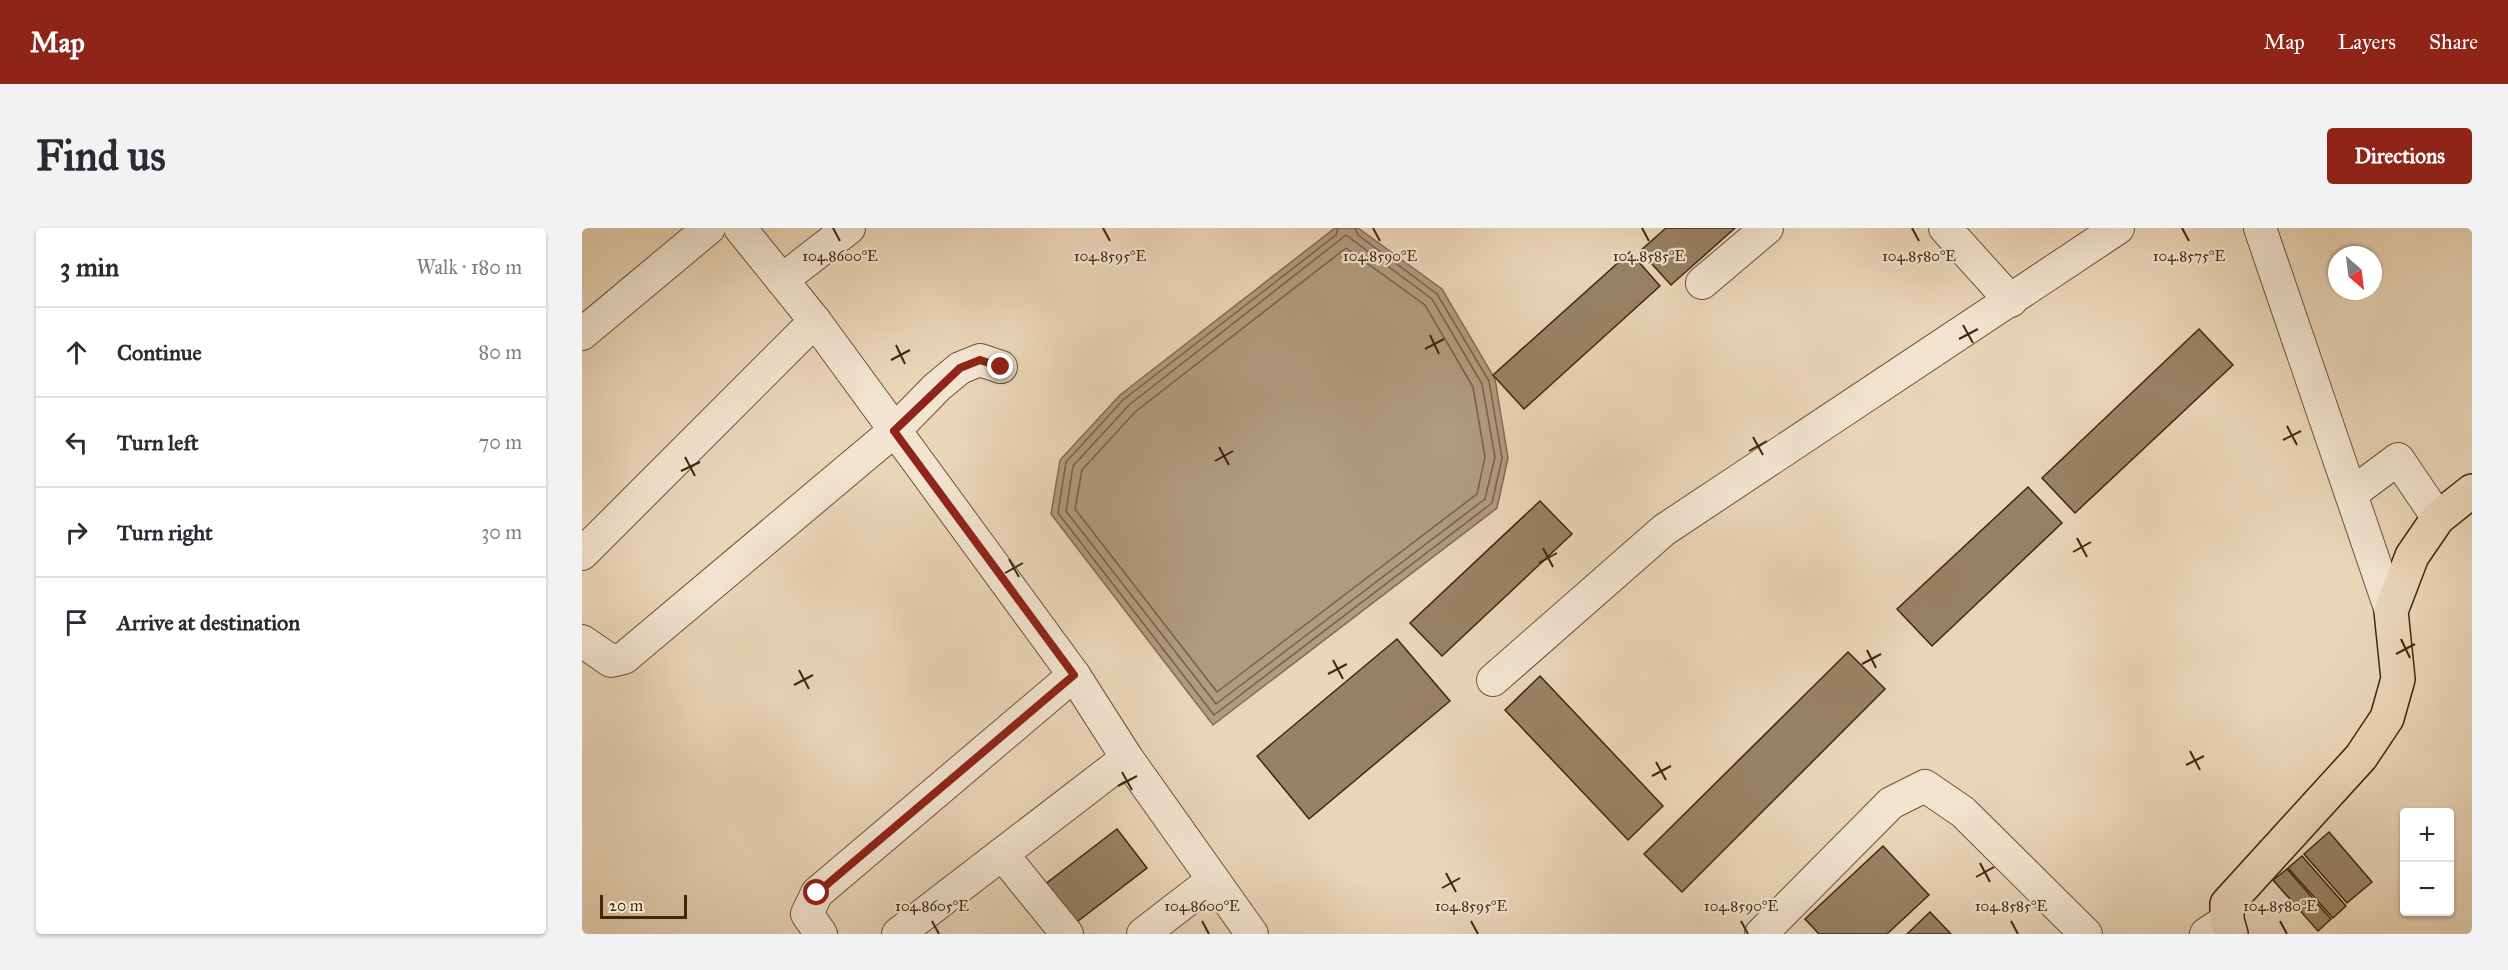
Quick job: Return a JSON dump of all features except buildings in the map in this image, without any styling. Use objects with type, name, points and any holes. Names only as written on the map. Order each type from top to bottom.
[{"type":"main road","points":[[2222,929],[2227,904],[2361,757],[2388,718],[2398,679],[2391,611],[2412,556],[2438,518],[2472,491]]},
{"type":"street","points":[[582,334],[709,228]]},
{"type":"street","points":[[740,228],[815,321],[1074,675],[1127,758],[1213,879],[1245,931]]},
{"type":"street","points":[[782,280],[849,228]]},
{"type":"street","points":[[1702,283],[1767,228]]},
{"type":"street","points":[[1945,228],[2011,301]]},
{"type":"street","points":[[1493,680],[1664,530],[2118,228]]},
{"type":"street","points":[[2260,228],[2391,611]]},
{"type":"street","points":[[582,554],[815,321]]},
{"type":"street","points":[[582,641],[611,661],[624,658],[894,431],[960,368],[980,360],[1001,367]]},
{"type":"street","points":[[2351,494],[2398,459],[2438,518]]},
{"type":"street","points":[[821,934],[807,914],[817,893],[1074,675]]},
{"type":"street","points":[[898,934],[1127,758]]},
{"type":"street","points":[[1761,934],[1891,803],[1925,786],[1963,812],[2086,934]]},
{"type":"street","points":[[1002,854],[1067,934]]},
{"type":"street","points":[[1143,934],[1213,879]]},
{"type":"water","points":[[1335,228],[1358,228],[1442,289],[1495,379],[1508,458],[1497,508],[1213,725],[1051,514],[1060,460],[1120,395]]},
{"type":"route","points":[[817,893],[1074,675],[894,431],[960,368],[980,360],[1001,367]]}]
